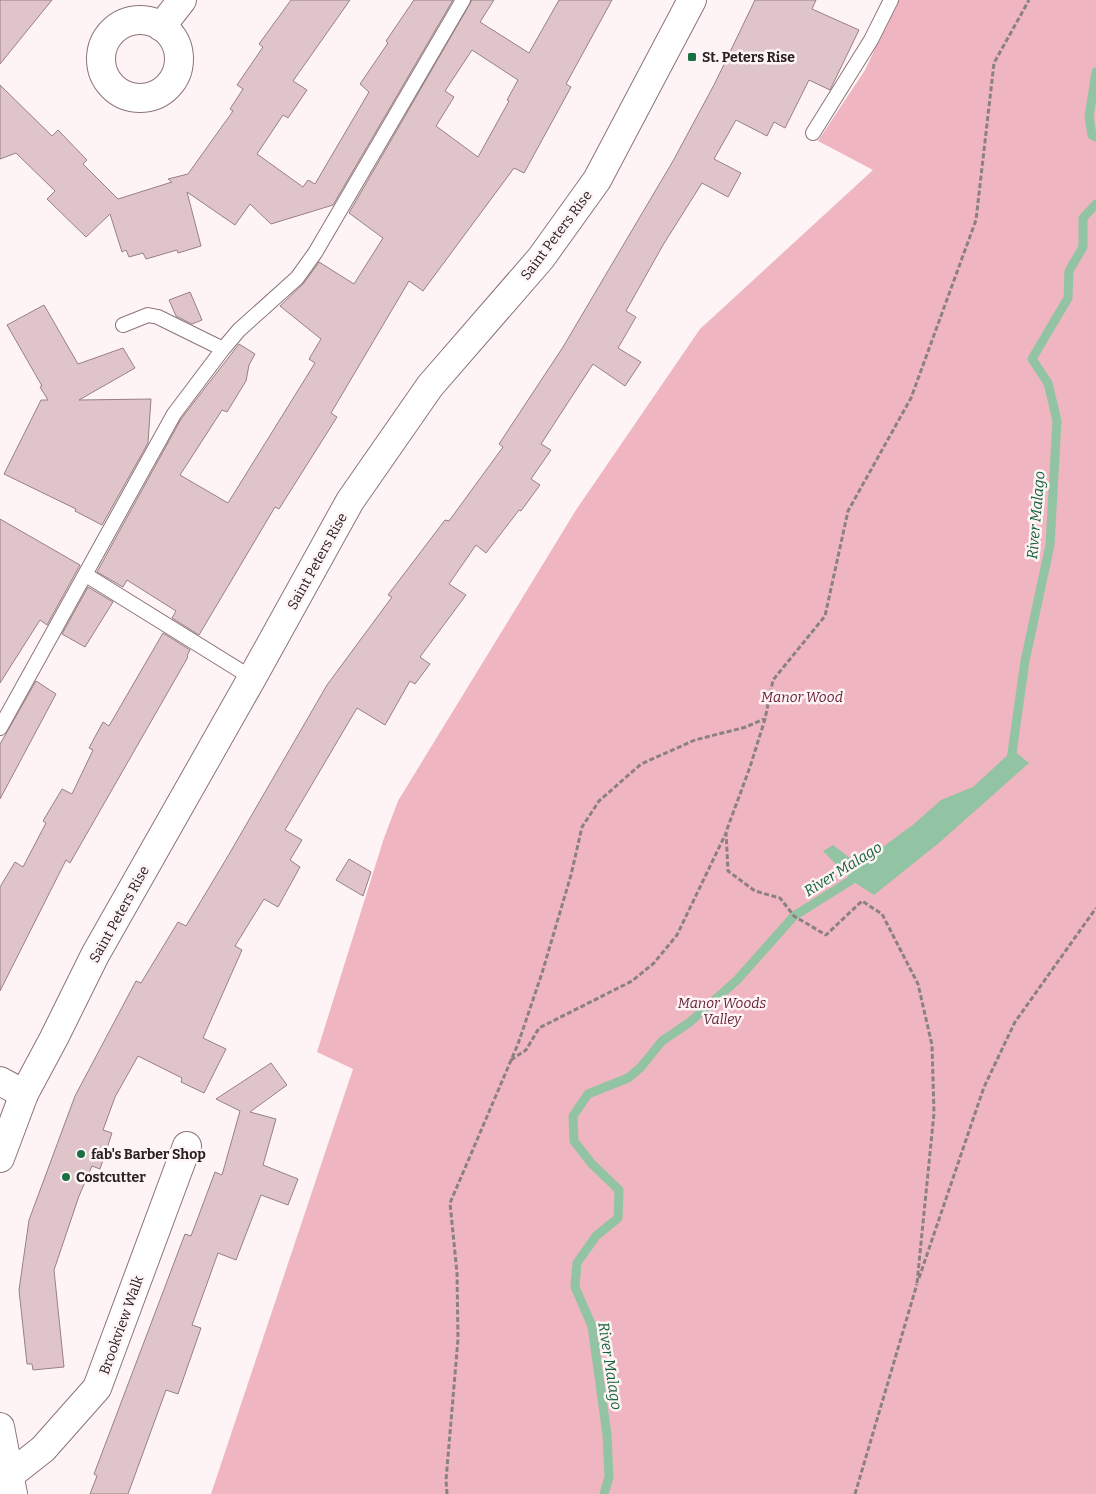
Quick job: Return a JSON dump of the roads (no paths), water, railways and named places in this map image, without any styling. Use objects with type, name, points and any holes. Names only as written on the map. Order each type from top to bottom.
[{"type":"street","points":[[161,27],[182,0]]},
{"type":"street","name":"Saint Peters Rise","points":[[0,1158],[24,1094],[95,955],[350,501],[430,386],[541,258],[597,180],[692,0]]},
{"type":"street","points":[[0,1081],[24,1094]]},
{"type":"street","name":"Brookview Walk","points":[[11,1484],[97,1388],[187,1146]]},
{"type":"street","points":[[0,1426],[11,1484]]},
{"type":"lane","points":[[0,728],[174,414],[239,330],[297,278],[314,253],[462,0]]},
{"type":"lane","points":[[813,133],[871,40],[891,0]]},
{"type":"lane","points":[[123,325],[148,315],[158,317],[223,349]]},
{"type":"lane","points":[[86,575],[252,678]]},
{"type":"water","points":[[1013,750],[1029,763],[940,842],[874,895],[851,880],[823,851],[833,845],[850,858],[884,846],[914,824],[941,800],[973,787]]},
{"type":"waterway","name":"River Malago","points":[[1096,72],[1089,117],[1092,135],[1096,137]]},
{"type":"waterway","name":"River Malago","points":[[1011,760],[1025,661],[1050,545],[1057,421],[1048,383],[1032,359],[1068,298],[1069,271],[1083,247],[1083,218],[1096,204]]},
{"type":"waterway","name":"River Malago","points":[[604,1494],[609,1477],[607,1435],[592,1326],[575,1287],[577,1263],[596,1236],[618,1218],[619,1190],[591,1163],[574,1141],[573,1116],[588,1094],[628,1078],[641,1067],[662,1041],[690,1022],[737,980],[794,916],[861,874]]},
{"type":"place","name":"St. Peters Rise","points":[[692,57]]},
{"type":"place","name":"fab's Barber Shop","points":[[81,1154]]},
{"type":"place","name":"Costcutter","points":[[66,1177]]},
{"type":"park label","name":"Manor Wood","points":[[802,697]]},
{"type":"park label","name":"Manor Woods Valley","points":[[722,1012]]}]
